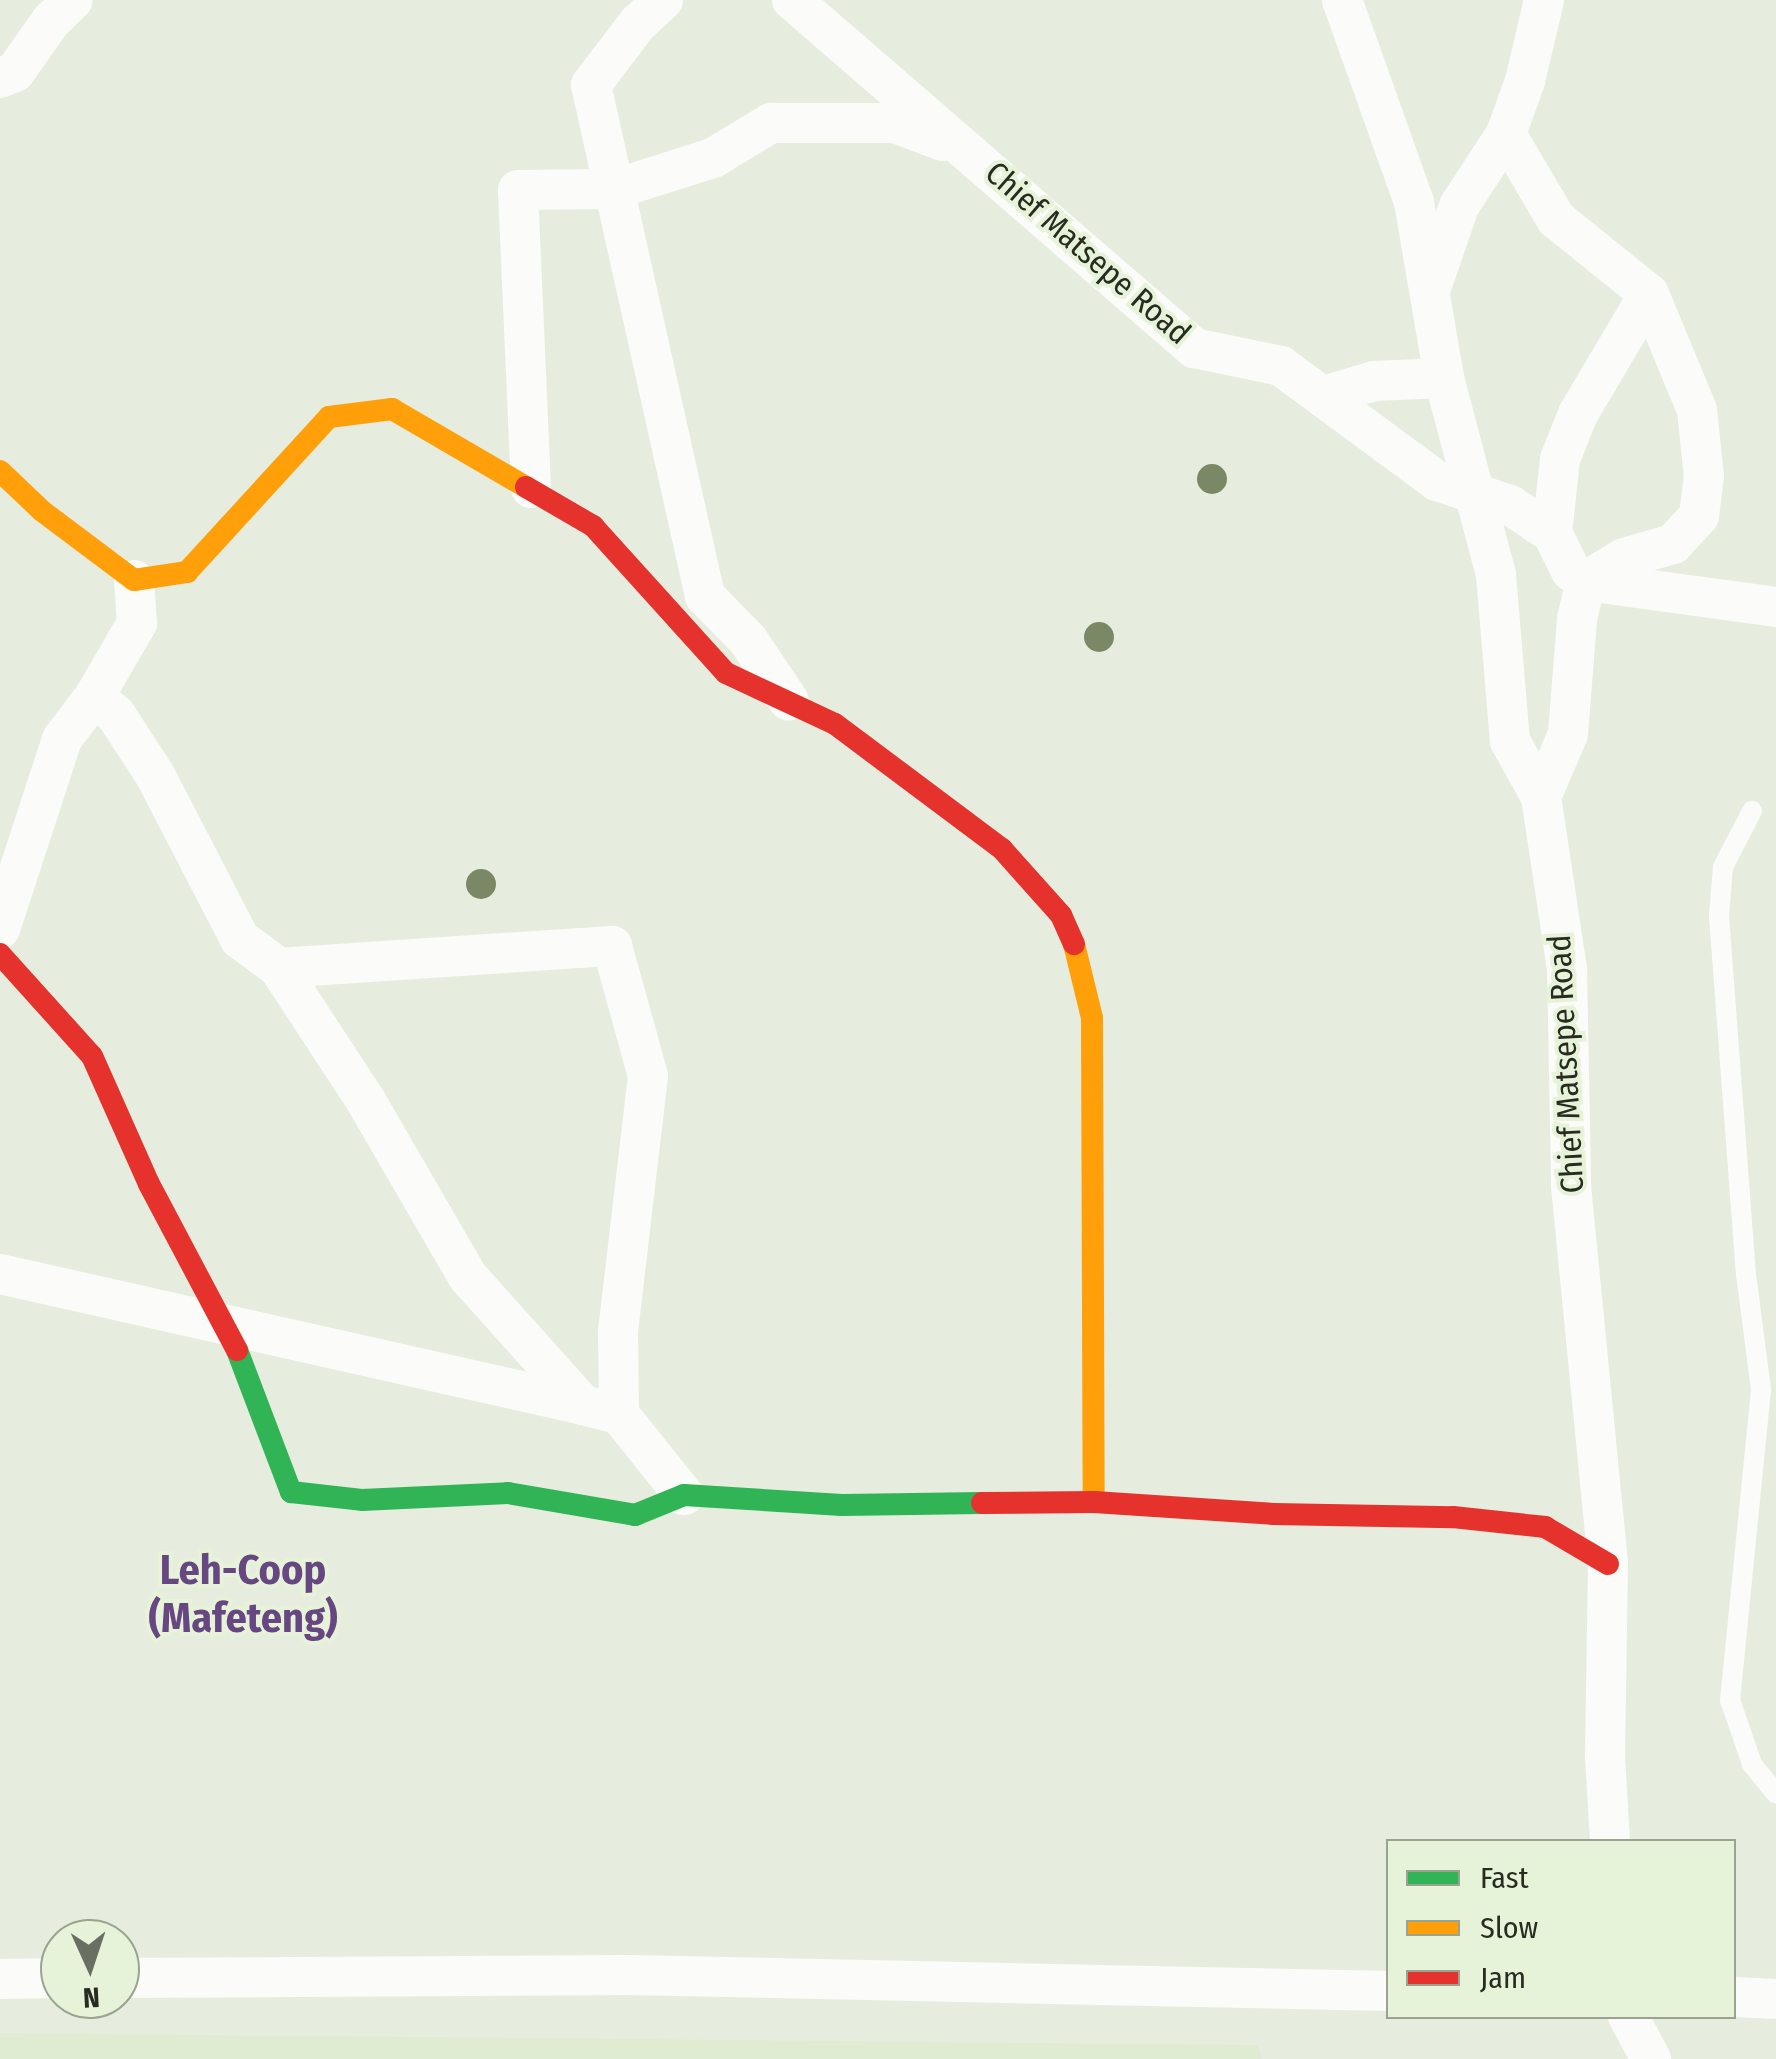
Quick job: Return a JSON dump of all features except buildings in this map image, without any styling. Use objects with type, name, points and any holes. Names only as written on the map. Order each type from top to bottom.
[{"type":"street","points":[[0,78],[16,72],[51,21],[74,0]]},
{"type":"street","points":[[663,0],[638,23],[591,86],[705,596],[748,640],[794,708]]},
{"type":"street","name":"Chief Matsepe Road","points":[[792,0],[1194,348],[1281,366],[1436,481],[1475,491],[1496,575],[1510,741],[1541,797],[1567,969],[1572,1186],[1608,1564],[1604,1757],[1610,1839]]},
{"type":"street","points":[[1342,0],[1414,202],[1444,378],[1475,491],[1510,506],[1552,533]]},
{"type":"street","points":[[1429,292],[1458,206],[1506,134],[1526,81],[1544,0]]},
{"type":"street","points":[[531,488],[518,190],[615,189],[712,158],[771,123],[895,123],[970,151]]},
{"type":"street","points":[[1506,134],[1556,219],[1649,294],[1696,410],[1704,477],[1699,516],[1674,544],[1624,558],[1586,581],[1577,619],[1568,734],[1541,797]]},
{"type":"street","points":[[1649,294],[1578,414],[1560,459],[1552,533],[1570,571],[1586,581],[1776,607]]},
{"type":"street","points":[[1324,396],[1374,382],[1444,378]]},
{"type":"street","points":[[0,471],[42,511],[134,580],[187,572],[328,417],[392,409],[593,526],[726,673],[835,724],[1002,849],[1061,915],[1080,956],[1092,1018],[1094,1502]]},
{"type":"street","points":[[0,930],[62,739],[94,697],[136,623],[134,580]]},
{"type":"street","points":[[94,697],[116,715],[154,775],[240,939],[279,968],[366,1101],[468,1276],[684,1495]]},
{"type":"street","points":[[279,968],[612,946],[648,1076],[618,1332],[601,1409]]},
{"type":"street","points":[[0,954],[92,1056],[149,1184],[228,1326],[291,1492],[362,1500],[508,1493],[636,1515],[684,1495],[842,1505],[1094,1502],[1274,1514],[1494,1519],[1545,1527],[1608,1564]]},
{"type":"street","points":[[0,1274],[601,1409]]},
{"type":"street","points":[[140,1978],[629,1976],[1386,1991]]},
{"type":"street","points":[[0,1979],[40,1978]]},
{"type":"street","points":[[1736,1997],[1776,1999]]},
{"type":"street","points":[[1630,2019],[1651,2059]]},
{"type":"lane","points":[[1752,811],[1723,867],[1719,916],[1746,1274],[1761,1390],[1730,1700],[1752,1764],[1776,1794]]},
{"type":"shaded area","points":[[0,2033],[1258,2045],[1262,2059],[0,2059]]},
{"type":"traffic: fast","points":[[237,1350],[291,1492],[362,1500],[508,1493],[635,1515],[684,1495],[842,1505],[982,1503]]},
{"type":"traffic: slow","points":[[0,471],[42,511],[134,580],[187,572],[329,417],[392,409],[526,487]]},
{"type":"traffic: slow","points":[[1074,944],[1092,1018],[1094,1502]]},
{"type":"traffic: jam","points":[[526,487],[593,526],[726,673],[835,724],[1002,849],[1061,915],[1074,944]]},
{"type":"traffic: jam","points":[[0,954],[92,1056],[149,1184],[237,1350]]},
{"type":"traffic: jam","points":[[982,1503],[1094,1502],[1273,1514],[1453,1517],[1545,1527],[1608,1564]]},
{"type":"district","name":"Leh-Coop (Mafeteng)","points":[[243,1594]]}]
